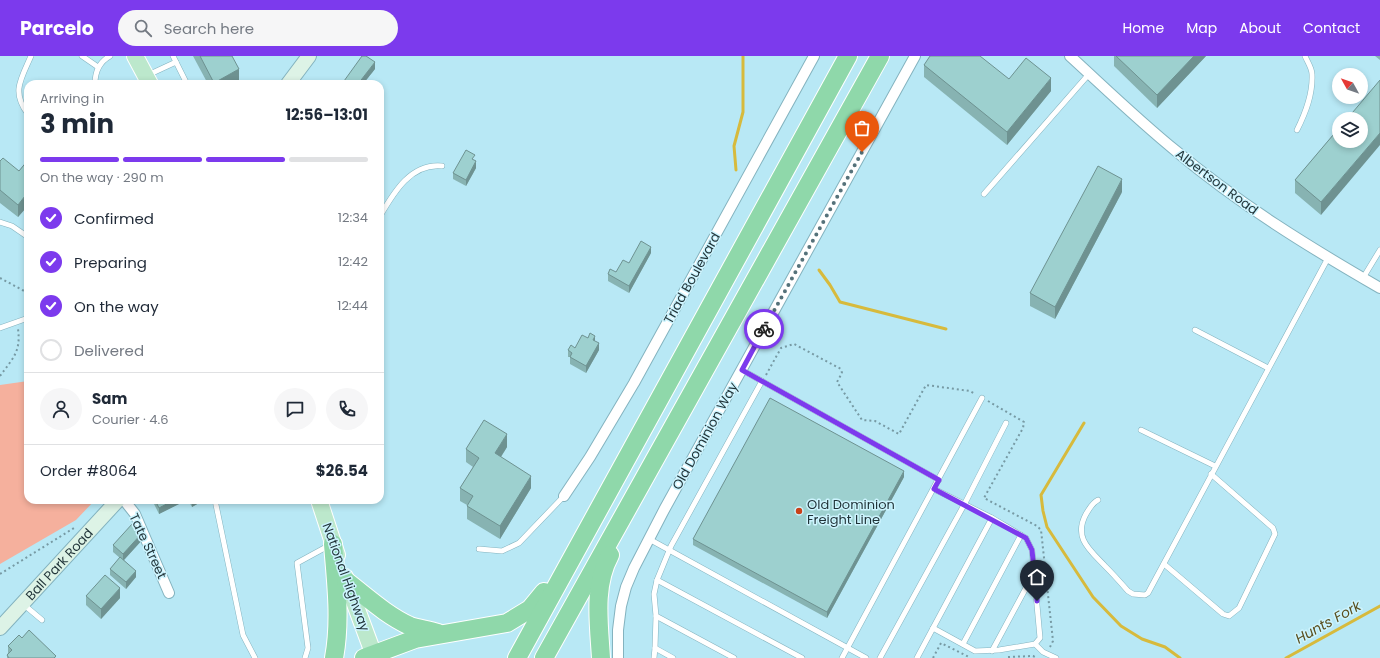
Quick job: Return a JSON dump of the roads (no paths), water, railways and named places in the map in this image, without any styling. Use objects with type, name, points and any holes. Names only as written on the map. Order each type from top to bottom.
[{"type":"highway","points":[[517,658],[575,550],[848,56]]},
{"type":"highway","points":[[544,658],[880,56]]},
{"type":"highway","points":[[601,658],[598,610],[600,588],[608,559],[624,530],[660,449]]},
{"type":"highway","points":[[333,544],[338,622],[338,636],[334,658]]},
{"type":"highway","points":[[372,657],[415,639],[507,623],[520,616],[537,601],[575,550]]},
{"type":"highway","points":[[346,581],[384,612],[398,620],[412,626],[444,634]]},
{"type":"main road","points":[[135,56],[148,80]]},
{"type":"main road","name":"National Highway","points":[[320,504],[372,657]]},
{"type":"street","points":[[291,80],[309,56]]},
{"type":"street","name":"Triad Boulevard","points":[[564,496],[590,457],[634,383],[814,56]]},
{"type":"street","name":"Old Dominion Way","points":[[618,658],[618,630],[621,606],[634,568],[915,56]]},
{"type":"street","name":"Albertson Road","points":[[1070,56],[1176,151],[1245,204],[1328,258],[1380,288]]},
{"type":"street","name":"Ball Park Road","points":[[3,622],[22,604],[114,504]]},
{"type":"street","name":"Tate Street","points":[[127,504],[135,514],[169,593]]},
{"type":"lane","points":[[24,108],[20,102],[18,88],[30,56]]},
{"type":"lane","points":[[82,56],[98,67]]},
{"type":"lane","points":[[96,80],[98,67],[103,60],[110,56]]},
{"type":"lane","points":[[173,56],[185,80]]},
{"type":"lane","points":[[1297,130],[1308,108],[1311,86],[1312,73],[1305,56]]},
{"type":"lane","points":[[148,80],[176,62]]},
{"type":"lane","points":[[984,194],[1089,74]]},
{"type":"lane","points":[[384,210],[400,186],[412,174],[426,167],[442,166]]},
{"type":"lane","points":[[0,222],[12,226],[24,234]]},
{"type":"lane","points":[[1363,278],[1380,250]]},
{"type":"lane","points":[[1098,500],[1094,502],[1085,517],[1082,534],[1090,552],[1128,591],[1140,595],[1148,593],[1328,258]]},
{"type":"lane","points":[[0,328],[24,319]]},
{"type":"lane","points":[[1195,330],[1268,368]]},
{"type":"lane","points":[[742,370],[939,480]]},
{"type":"lane","points":[[654,658],[656,616],[654,594],[657,580],[671,546],[762,381]]},
{"type":"lane","points":[[842,658],[982,398]]},
{"type":"lane","points":[[880,658],[964,505],[1006,423]]},
{"type":"lane","points":[[1141,430],[1215,466]]},
{"type":"lane","points":[[1164,564],[1223,614],[1229,616],[1239,608],[1276,534],[1273,528],[1211,474]]},
{"type":"lane","points":[[933,628],[975,652],[992,651],[1035,644],[1040,638],[1032,550],[1026,538],[992,518],[934,489]]},
{"type":"lane","points":[[479,549],[502,551],[519,543],[564,496]]},
{"type":"lane","points":[[216,504],[243,635],[255,658]]},
{"type":"lane","points":[[917,658],[992,518]]},
{"type":"lane","points":[[963,644],[1021,535]]},
{"type":"lane","points":[[649,539],[866,658]]},
{"type":"lane","points":[[306,658],[308,648],[297,563],[333,544]]},
{"type":"lane","points":[[992,651],[1034,573]]},
{"type":"lane","points":[[657,580],[802,658]]},
{"type":"lane","points":[[22,604],[42,620]]},
{"type":"lane","points":[[656,616],[734,658]]},
{"type":"lane","points":[[1035,644],[1043,652],[1056,658]]},
{"type":"lane","points":[[655,648],[673,658]]},
{"type":"waterway","points":[[736,170],[734,146],[743,112],[743,56]]},
{"type":"waterway","points":[[819,270],[840,302],[946,329]]},
{"type":"waterway","points":[[1084,423],[1041,495],[1047,527],[1093,597],[1121,626],[1142,639],[1165,647],[1180,658]]},
{"type":"waterway","name":"Hunts Fork","points":[[1286,658],[1380,606]]},
{"type":"place","name":"Old Dominion Freight Line","points":[[799,511]]}]
